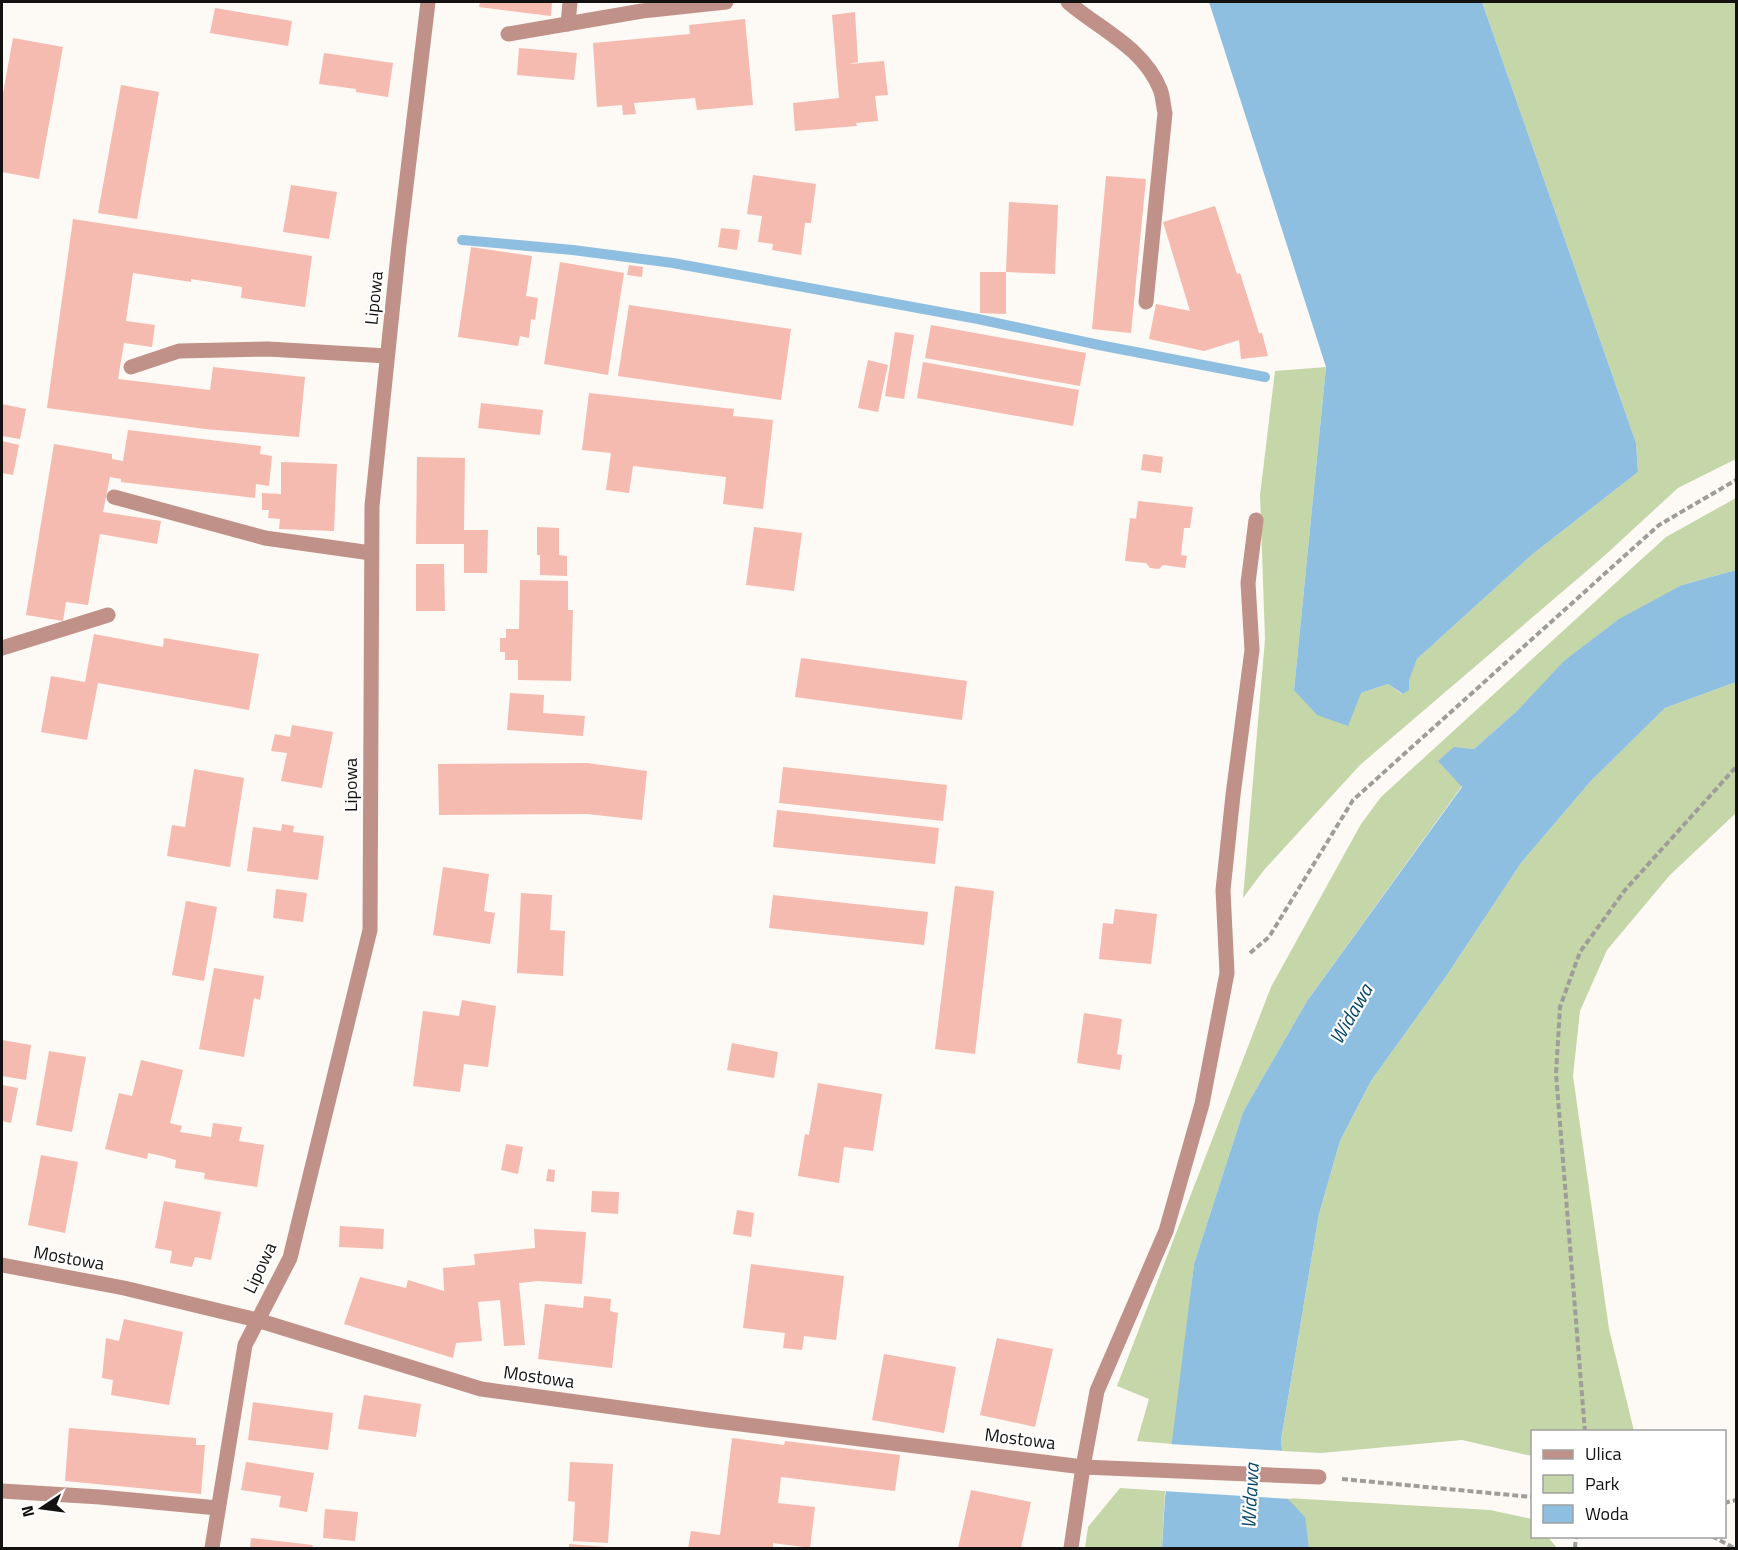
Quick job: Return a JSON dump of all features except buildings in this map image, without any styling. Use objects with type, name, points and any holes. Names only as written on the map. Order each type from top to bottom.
[{"type":"street","name":"Lipowa","points":[[212,1548],[245,1345],[290,1258],[370,930],[372,506],[428,2]]},
{"type":"street","points":[[568,24],[570,2]]},
{"type":"street","points":[[508,34],[642,11],[726,2]]},
{"type":"street","points":[[1068,2],[1135,53],[1160,89],[1165,113],[1146,302]]},
{"type":"street","points":[[131,367],[178,351],[268,349],[387,356]]},
{"type":"street","points":[[114,497],[265,538],[371,553]]},
{"type":"street","points":[[1071,1548],[1096,1390],[1166,1231],[1202,1104],[1227,973],[1223,890],[1252,650],[1248,583],[1256,520]]},
{"type":"street","points":[[2,648],[108,615]]},
{"type":"street","name":"Mostowa","points":[[2,1265],[124,1288],[257,1320],[481,1389],[1083,1467],[1320,1477]]},
{"type":"street","points":[[2,1491],[218,1508]]},
{"type":"path","points":[[1227,973],[1269,937],[1353,800],[1659,525],[1737,480]]},
{"type":"path","points":[[1585,1430],[1556,1074],[1560,1007],[1580,952],[1624,890],[1737,767]]},
{"type":"path","points":[[1320,1477],[1531,1497]]},
{"type":"path","points":[[1716,1538],[1734,1548]]},
{"type":"green space","points":[[1482,2],[1736,2],[1736,459],[1678,488],[1603,557],[1360,765],[1264,870],[1243,898],[1265,639],[1260,495],[1275,371],[1326,367],[1294,690],[1361,693],[1388,684],[1402,694],[1417,659],[1534,553],[1638,472],[1636,443]]},
{"type":"green space","points":[[1736,498],[1736,570],[1682,585],[1519,709],[1474,749],[1454,748],[1439,761],[1462,786],[1307,1001],[1243,1112],[1194,1264],[1173,1444],[1137,1441],[1149,1399],[1117,1386],[1271,987],[1361,824],[1381,797],[1666,537]]},
{"type":"green space","points":[[1736,682],[1736,813],[1670,875],[1607,950],[1580,1011],[1573,1076],[1609,1329],[1634,1430],[1531,1430],[1531,1456],[1462,1440],[1321,1453],[1282,1451],[1281,1440],[1319,1214],[1340,1141],[1371,1081],[1447,975],[1521,863],[1590,782],[1665,708]]},
{"type":"green space","points":[[1120,1488],[1165,1491],[1162,1548],[1085,1548],[1088,1527]]},
{"type":"green space","points":[[1287,1498],[1490,1510],[1531,1519],[1531,1538],[1549,1538],[1557,1548],[1309,1548]]},
{"type":"water","points":[[1209,2],[1482,2],[1636,443],[1638,472],[1534,553],[1417,659],[1409,680],[1409,690],[1403,694],[1388,684],[1361,693],[1348,726],[1317,715],[1294,690],[1326,367]]},
{"type":"water","name":"Widawa","points":[[1736,570],[1736,682],[1665,708],[1590,782],[1521,863],[1447,975],[1371,1081],[1340,1141],[1319,1214],[1281,1440],[1287,1498],[1305,1517],[1309,1548],[1162,1548],[1165,1498],[1194,1264],[1243,1112],[1307,1001],[1462,787],[1438,761],[1454,747],[1474,749],[1519,709],[1564,661],[1619,619],[1682,585]]},
{"type":"pier","points":[[1169,1444],[1285,1451],[1291,1499],[1162,1491]]},
{"type":"waterway","points":[[462,240],[573,250],[673,263],[978,319],[1265,377]]}]
